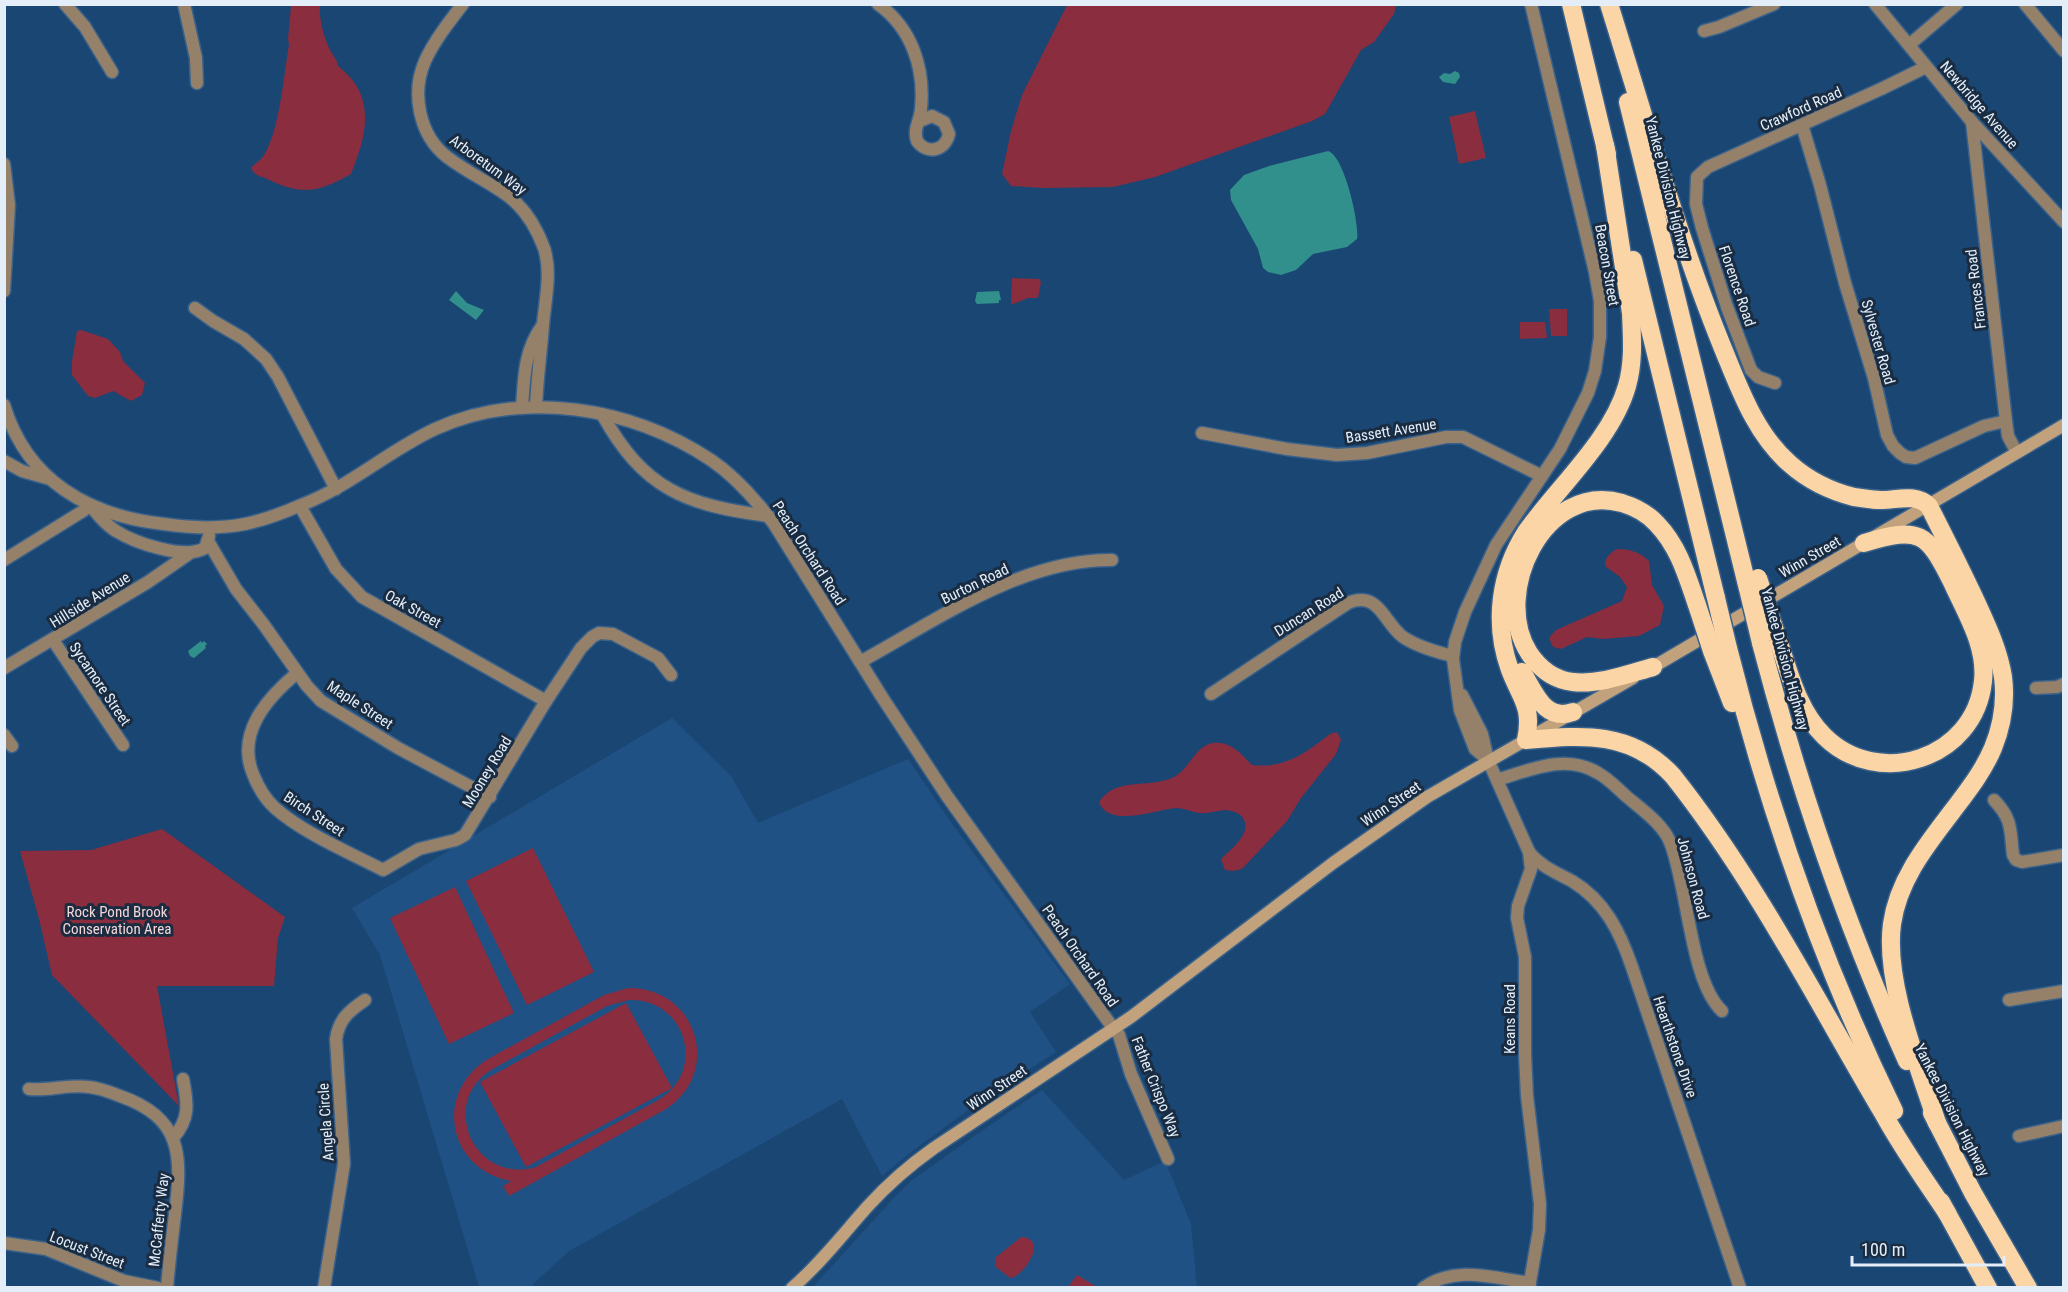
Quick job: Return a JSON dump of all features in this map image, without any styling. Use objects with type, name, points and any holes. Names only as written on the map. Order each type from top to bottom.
[{"type":"highway","points":[[1571,4],[1716,598],[1720,649],[1731,700],[1760,767],[1796,878],[1842,996],[1877,1077],[1918,1161],[1988,1287]]},
{"type":"highway","name":"Yankee Division Highway","points":[[1604,4],[1714,455],[1769,638],[1800,785],[1836,891],[1884,1010],[1937,1123],[2028,1287]]},
{"type":"highway","points":[[1609,4],[1691,267],[1735,377],[1760,429],[1782,458],[1820,484],[1855,497],[1883,500],[1921,499],[1929,506],[1994,642],[2004,692],[2001,722],[1990,754],[1976,779],[1909,872],[1899,894],[1892,921],[1891,953],[1897,994],[1937,1123]]},
{"type":"highway","points":[[1605,145],[1631,313],[1632,341],[1629,378],[1611,423],[1534,520],[1515,551],[1504,584],[1501,609],[1502,630],[1510,668],[1527,709],[1526,740],[1580,736],[1613,740],[1633,747],[1655,759],[1673,776],[1731,857],[1780,933],[1884,1115],[1947,1214]]},
{"type":"highway","points":[[1653,667],[1606,680],[1574,682],[1553,676],[1534,660],[1520,634],[1516,603],[1522,569],[1538,537],[1559,515],[1583,504],[1605,501],[1633,507],[1657,523],[1674,547],[1683,565],[1697,605],[1720,649]]},
{"type":"highway","points":[[1769,638],[1815,727],[1839,749],[1872,762],[1905,763],[1933,754],[1959,735],[1977,706],[1982,687],[1983,669],[1976,635],[1944,565],[1929,543],[1912,534],[1895,534],[1864,543]]},
{"type":"highway","points":[[1502,630],[1515,661],[1546,709],[1558,715],[1573,712]]},
{"type":"main road","name":"Winn Street","points":[[792,1287],[884,1190],[915,1162],[1166,991],[1338,858],[1427,797],[1929,506],[2016,451],[2064,425]]},
{"type":"street","points":[[65,4],[85,27],[112,72]]},
{"type":"street","points":[[184,4],[195,53],[197,82]]},
{"type":"street","name":"Arboretum Way","points":[[463,4],[424,63],[418,90],[422,118],[430,137],[441,152],[513,199],[528,216],[546,255],[547,279],[536,407]]},
{"type":"street","points":[[878,4],[898,23],[915,52],[922,96],[920,121]]},
{"type":"street","name":"Beacon Street","points":[[1488,760],[1475,749],[1460,710],[1453,656],[1455,642],[1465,612],[1488,561],[1512,518],[1565,441],[1588,393],[1597,360],[1601,315],[1595,272],[1531,4]]},
{"type":"street","points":[[1704,31],[1774,4]]},
{"type":"street","name":"Newbridge Avenue","points":[[1875,4],[1972,122],[2064,222]]},
{"type":"street","points":[[1909,45],[1958,4]]},
{"type":"street","points":[[2025,4],[2064,51]]},
{"type":"street","name":"Crawford Road","points":[[1696,184],[1697,177],[1708,167],[1926,67]]},
{"type":"street","name":"Frances Road","points":[[1972,122],[2008,436],[2016,451]]},
{"type":"street","name":"Sylvester Road","points":[[1802,125],[1845,283],[1874,378],[1887,435],[1893,446],[1906,457],[1915,458],[1984,426],[2006,421]]},
{"type":"street","points":[[4,164],[9,205],[4,291]]},
{"type":"street","name":"Florence Road","points":[[1696,184],[1696,204],[1702,228],[1727,307],[1749,364],[1758,377],[1775,383]]},
{"type":"street","points":[[195,308],[244,339],[266,359],[278,377],[336,489]]},
{"type":"street","name":"Arboretum Way","points":[[522,408],[527,358],[530,347],[543,325]]},
{"type":"street","name":"Peach Orchard Road","points":[[4,405],[10,422],[31,457],[50,479],[65,491],[112,514],[148,522],[182,526],[209,527],[252,522],[300,506],[336,489],[390,454],[434,430],[471,416],[522,408],[571,409],[602,414],[654,430],[711,460],[743,487],[768,516],[947,796],[1113,1028]]},
{"type":"street","points":[[602,414],[626,452],[644,472],[666,489],[721,508],[768,516]]},
{"type":"street","name":"Bassett Avenue","points":[[1202,433],[1287,449],[1337,455],[1366,453],[1446,437],[1463,437],[1542,476]]},
{"type":"street","name":"Peach Orchard Road","points":[[4,461],[22,471],[50,479]]},
{"type":"street","points":[[4,560],[90,505]]},
{"type":"street","name":"Peach Orchard Road","points":[[90,505],[108,525],[125,536],[154,546],[190,553]]},
{"type":"street","name":"Oak Street","points":[[300,506],[336,569],[362,597],[546,701]]},
{"type":"street","points":[[190,553],[203,549],[208,541],[209,527]]},
{"type":"street","name":"Maple Street","points":[[208,541],[236,589],[315,696],[398,748],[490,797]]},
{"type":"street","name":"Hillside Avenue","points":[[4,668],[148,582],[190,553]]},
{"type":"street","name":"Burton Road","points":[[860,662],[996,587],[1065,564],[1086,560],[1112,560]]},
{"type":"street","name":"Duncan Road","points":[[1211,694],[1348,603],[1355,601],[1367,602],[1379,608],[1397,632],[1407,640],[1453,656]]},
{"type":"street","name":"Mooney Road","points":[[383,870],[419,849],[456,840],[465,835],[546,701],[581,648],[599,633],[608,632],[658,658],[671,675]]},
{"type":"street","name":"Sycamore Street","points":[[53,640],[123,745]]},
{"type":"street","name":"Birch Street","points":[[297,673],[273,695],[260,712],[252,728],[247,752],[255,780],[267,800],[284,814],[330,844],[383,870]]},
{"type":"street","points":[[2036,688],[2064,684]]},
{"type":"street","name":"Keans Road","points":[[1488,760],[1529,852],[1531,868],[1518,906],[1525,957],[1525,1054],[1528,1104],[1540,1204],[1540,1221],[1529,1285]]},
{"type":"street","name":"Johnson Road","points":[[1497,780],[1554,763],[1571,763],[1582,766],[1607,779],[1657,825],[1670,842],[1680,875],[1696,954],[1708,993],[1713,1003],[1722,1011]]},
{"type":"street","points":[[1994,800],[2008,818],[2013,855],[2016,860],[2022,862],[2064,855]]},
{"type":"street","name":"Hearthstone Drive","points":[[1529,852],[1538,862],[1591,895],[1617,927],[1740,1287]]},
{"type":"street","points":[[2009,1000],[2064,991]]},
{"type":"street","name":"Angela Circle","points":[[324,1287],[344,1164],[336,1057],[337,1032],[344,1016],[365,1000]]},
{"type":"street","name":"Father Crispo Way","points":[[1113,1028],[1119,1035],[1131,1074],[1168,1159]]},
{"type":"street","points":[[173,1138],[185,1120],[187,1101],[183,1079]]},
{"type":"street","name":"McCafferty Way","points":[[29,1089],[47,1090],[82,1086],[108,1092],[130,1099],[151,1110],[166,1126],[173,1138],[180,1173],[166,1287]]},
{"type":"street","points":[[2019,1136],[2064,1126]]},
{"type":"street","name":"Locust Street","points":[[4,1243],[46,1249],[124,1281],[158,1287]]},
{"type":"street","points":[[1423,1287],[1438,1279],[1458,1274],[1471,1274],[1529,1285]]},
{"type":"shaded area","points":[[1455,71],[1460,77],[1455,84],[1443,82],[1439,77],[1444,73],[1450,74]]},
{"type":"shaded area","points":[[1328,151],[1340,164],[1350,191],[1356,219],[1357,239],[1347,247],[1313,254],[1296,270],[1281,275],[1268,272],[1263,268],[1258,249],[1231,200],[1230,190],[1244,175]]},
{"type":"shaded area","points":[[456,291],[467,303],[484,310],[476,320],[449,300]]},
{"type":"shaded area","points":[[999,291],[1001,300],[999,303],[977,304],[975,301],[977,292]]},
{"type":"shaded area","points":[[201,641],[207,644],[206,648],[194,658],[190,656],[188,651]]},
{"type":"shaded area","points":[[672,718],[731,776],[758,823],[908,759],[950,821],[1070,984],[1030,1012],[1056,1052],[986,1097],[882,1176],[842,1099],[569,1251],[530,1287],[479,1287],[380,955],[352,908]]},
{"type":"shaded area","points":[[1042,1090],[1124,1180],[1165,1161],[1191,1224],[1197,1288],[812,1288],[912,1180]]},
{"type":"green space","points":[[1067,4],[1396,5],[1394,14],[1374,42],[1361,50],[1325,114],[1312,121],[1155,177],[1113,187],[1011,186],[1002,174],[1011,131],[1022,95]]},
{"type":"green space","points":[[291,5],[320,5],[321,22],[327,43],[338,66],[359,90],[365,116],[361,144],[351,174],[328,185],[309,190],[299,190],[278,184],[257,175],[251,168],[261,159],[267,149],[276,121],[289,45]]},
{"type":"green space","points":[[1475,111],[1486,158],[1459,164],[1449,117]]},
{"type":"green space","points":[[1012,278],[1039,279],[1041,282],[1038,298],[1028,298],[1011,305]]},
{"type":"green space","points":[[1549,309],[1567,309],[1567,336],[1551,336]]},
{"type":"green space","points":[[1520,322],[1545,322],[1547,338],[1520,339]]},
{"type":"green space","points":[[81,330],[108,339],[120,352],[123,361],[145,383],[142,395],[131,401],[113,391],[95,398],[88,396],[72,375],[77,331]]},
{"type":"green space","points":[[1617,549],[1642,555],[1649,561],[1652,585],[1664,606],[1660,625],[1639,636],[1603,639],[1587,637],[1561,649],[1553,647],[1549,638],[1556,630],[1622,601],[1627,587],[1620,577],[1605,566],[1608,556]]},
{"type":"green space","points":[[1337,732],[1341,740],[1336,754],[1301,798],[1287,821],[1242,869],[1225,870],[1221,859],[1239,841],[1245,829],[1243,818],[1236,813],[1227,810],[1199,813],[1177,808],[1123,816],[1104,810],[1099,802],[1106,794],[1123,786],[1172,778],[1183,770],[1196,753],[1213,743],[1230,746],[1252,765],[1264,766],[1294,758],[1330,734]]},
{"type":"green space","name":"Rock Pond Brook Conservation Area","points":[[162,829],[285,917],[278,938],[274,986],[157,986],[179,1106],[52,975],[20,851],[91,850]]},
{"type":"green space","points":[[533,848],[594,972],[527,1005],[466,881]]},
{"type":"green space","points":[[455,887],[514,1013],[449,1044],[390,918]]},
{"type":"green space","points":[[628,988],[652,991],[671,1001],[685,1016],[694,1034],[697,1054],[694,1074],[684,1093],[666,1109],[509,1196],[503,1186],[511,1181],[490,1174],[473,1162],[462,1147],[455,1129],[454,1110],[460,1091],[471,1074],[488,1059],[604,995]],"holes":[[[629,1000],[648,1002],[664,1010],[676,1023],[683,1038],[686,1054],[683,1071],[674,1086],[660,1099],[536,1167],[514,1169],[496,1164],[481,1153],[471,1138],[466,1120],[467,1102],[475,1085],[491,1070],[607,1006]]]},
{"type":"green space","points":[[626,1003],[672,1088],[526,1167],[480,1082]]},
{"type":"green space","points":[[1021,1237],[1029,1239],[1034,1250],[1027,1265],[1010,1278],[996,1267],[995,1258]]},
{"type":"green space","points":[[1077,1275],[1097,1287],[1068,1287]]}]
